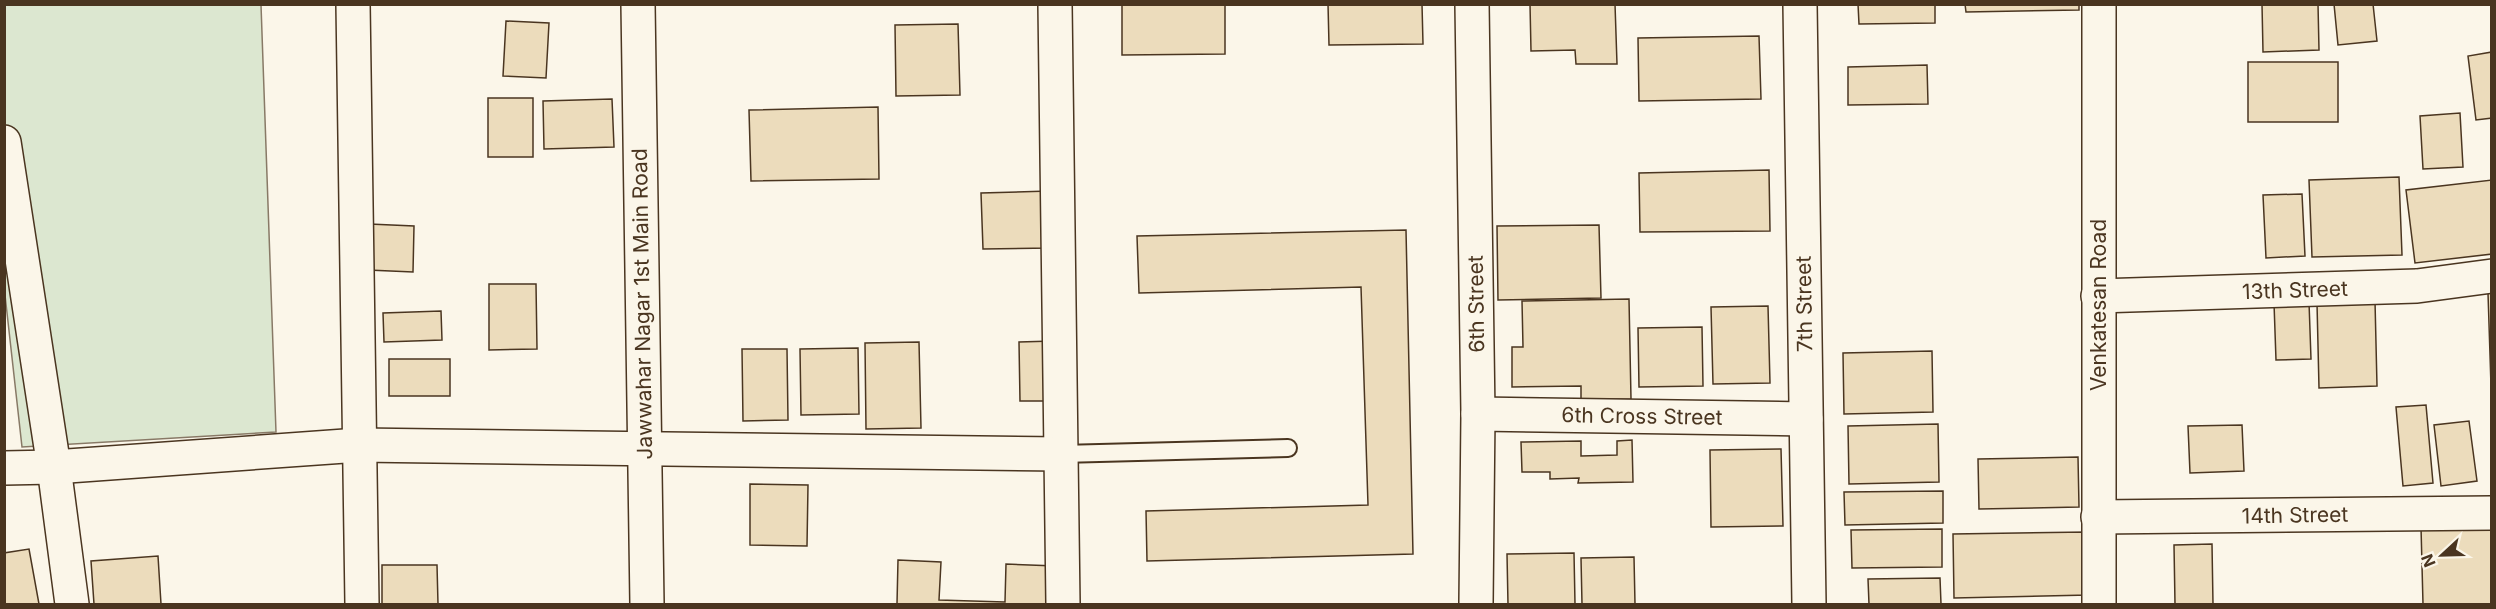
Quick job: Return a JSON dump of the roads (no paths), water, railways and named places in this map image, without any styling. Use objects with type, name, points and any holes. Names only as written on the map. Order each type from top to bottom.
[{"type":"street","points":[[353,4],[362,604]]},
{"type":"street","name":"Jawwahar Nagar 1st Main Road","points":[[638,4],[647,604]]},
{"type":"street","points":[[1054,4],[1063,604]]},
{"type":"street","name":"6th Street","points":[[1472,4],[1478,414],[1476,604]]},
{"type":"street","name":"7th Street","points":[[1800,4],[1809,604]]},
{"type":"street","name":"Venkatesan Road","points":[[2099,4],[2099,604]]},
{"type":"street","points":[[4,142],[54,467],[72,604]]},
{"type":"street","name":"13th Street","points":[[2098,296],[2417,286],[2492,276]]},
{"type":"street","name":"6th Cross Street","points":[[1478,414],[1806,419]]},
{"type":"street","points":[[4,468],[54,467],[359,445],[1061,454]]},
{"type":"street","name":"14th Street","points":[[2098,517],[2492,513]]},
{"type":"lane","points":[[1061,454],[1288,448]]}]
